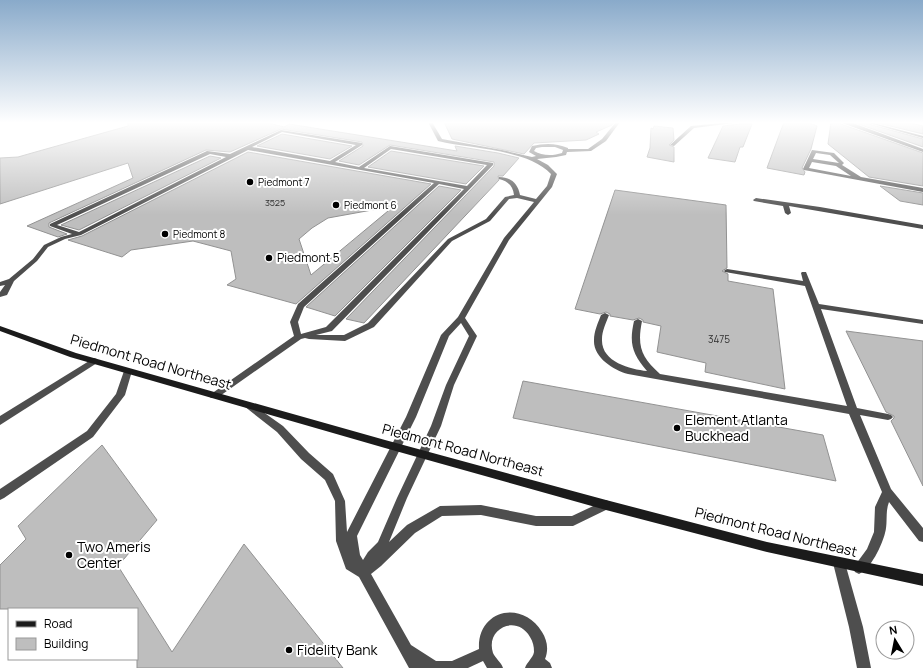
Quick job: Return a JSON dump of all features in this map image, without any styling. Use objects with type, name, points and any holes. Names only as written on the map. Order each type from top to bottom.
[{"type":"main road","name":"Piedmont Road Northeast","points":[[0,328],[18,336],[128,371],[606,505],[767,547],[859,568],[923,580]]},
{"type":"street","points":[[79,234],[52,225],[206,153]]},
{"type":"street","points":[[215,153],[231,156]]},
{"type":"street","points":[[0,284],[11,280],[35,260],[46,246],[62,238],[79,234],[237,153]]},
{"type":"street","points":[[276,153],[468,188]]},
{"type":"street","points":[[331,163],[346,153]]},
{"type":"street","points":[[360,169],[382,153]]},
{"type":"street","points":[[214,396],[298,337],[329,329],[491,164],[427,153]]},
{"type":"street","points":[[515,153],[536,157],[560,156],[563,153]]},
{"type":"street","points":[[417,668],[354,556],[351,536],[411,417],[445,335],[461,318],[506,239],[550,186],[554,174],[546,164],[532,153]]},
{"type":"street","points":[[813,153],[806,169],[923,190]]},
{"type":"street","points":[[827,153],[832,154],[842,163],[838,165]]},
{"type":"street","points":[[810,160],[838,165],[860,179]]},
{"type":"street","points":[[501,178],[509,179],[516,188],[517,196]]},
{"type":"street","points":[[298,337],[294,322],[301,306],[437,183]]},
{"type":"street","points":[[298,337],[345,338],[371,325],[450,240],[488,220],[507,198],[517,196],[538,201]]},
{"type":"street","points":[[756,200],[923,227]]},
{"type":"street","points":[[786,204],[788,213]]},
{"type":"street","points":[[728,271],[808,284]]},
{"type":"street","points":[[804,273],[853,411],[886,492],[923,537]]},
{"type":"street","points":[[0,295],[4,293],[11,280]]},
{"type":"street","points":[[816,306],[923,322]]},
{"type":"street","points":[[605,315],[598,343],[601,351],[608,360],[616,366],[628,371],[888,417]]},
{"type":"street","points":[[363,572],[372,556],[382,546],[422,454],[436,426],[450,385],[473,336],[461,318]]},
{"type":"street","points":[[638,321],[635,338],[638,352],[646,366],[658,377]]},
{"type":"street","points":[[0,421],[94,361]]},
{"type":"street","points":[[0,495],[90,434],[120,395],[128,371]]},
{"type":"street","points":[[249,406],[280,429],[305,456],[329,478],[340,500],[342,541],[350,565],[363,572]]},
{"type":"street","points":[[859,568],[871,553],[880,532],[881,506],[886,492]]},
{"type":"street","points":[[363,572],[377,562],[411,529],[440,511],[481,510],[536,521],[574,521],[606,505]]},
{"type":"street","points":[[839,563],[856,627],[864,668]]},
{"type":"street","points":[[496,668],[486,654],[486,637],[494,624],[508,618],[523,620],[535,630],[541,645],[539,666]]},
{"type":"street","points":[[408,650],[434,668],[452,668],[486,654]]},
{"type":"building","points":[[32,153],[199,153],[49,223],[49,227],[67,234],[58,237],[27,226],[133,178],[128,163],[0,204],[0,158],[18,157]]},
{"type":"building","points":[[246,153],[255,153],[431,184],[296,304],[227,285],[236,279],[231,251],[193,241],[131,250],[122,257],[68,240],[82,236]],"holes":[[[394,206],[311,275],[299,239],[312,228],[328,218]]]},
{"type":"building","points":[[297,153],[340,153],[330,159]]},
{"type":"building","points":[[352,153],[377,153],[359,165],[339,161]]},
{"type":"building","points":[[388,153],[404,153],[484,166],[466,184],[368,167]]},
{"type":"building","points":[[440,153],[499,153],[519,158],[503,176],[498,176],[499,180],[364,323],[346,319],[494,166],[494,162]]},
{"type":"building","points":[[648,153],[674,153],[674,162],[647,157]]},
{"type":"building","points":[[710,153],[738,153],[735,162],[708,158]]},
{"type":"building","points":[[772,153],[809,153],[802,168],[805,172],[804,175],[767,168]]},
{"type":"building","points":[[839,153],[923,153],[923,186],[869,177]]},
{"type":"building","points":[[210,156],[221,158],[79,230],[61,225]]},
{"type":"building","points":[[439,186],[461,190],[335,316],[306,307]]},
{"type":"building","points":[[880,186],[923,193],[923,205],[900,201]]},
{"type":"building","points":[[615,190],[726,205],[727,268],[722,271],[728,274],[728,281],[773,289],[785,389],[705,372],[706,363],[657,352],[661,326],[643,322],[643,320],[639,318],[633,320],[610,316],[610,314],[606,312],[600,314],[575,309]]},
{"type":"building","points":[[846,331],[923,341],[923,486],[891,421],[894,416],[886,412]]},
{"type":"building","points":[[523,381],[823,435],[836,481],[513,418]]},
{"type":"building","name":"Two Ameris Center","points":[[102,445],[157,520],[118,566],[172,652],[244,544],[343,668],[137,668],[138,608],[0,609],[0,565],[26,539],[18,526]]},
{"type":"place","name":"Piedmont 7","points":[[250,182]]},
{"type":"place","name":"Piedmont 6","points":[[336,205]]},
{"type":"place","name":"Piedmont 8","points":[[165,234]]},
{"type":"place","name":"Piedmont 5","points":[[269,258]]},
{"type":"place","name":"Element Atlanta Buckhead","points":[[677,428]]},
{"type":"place","name":"Two Ameris Center","points":[[69,555]]},
{"type":"place","name":"Fidelity Bank","points":[[289,650]]}]
